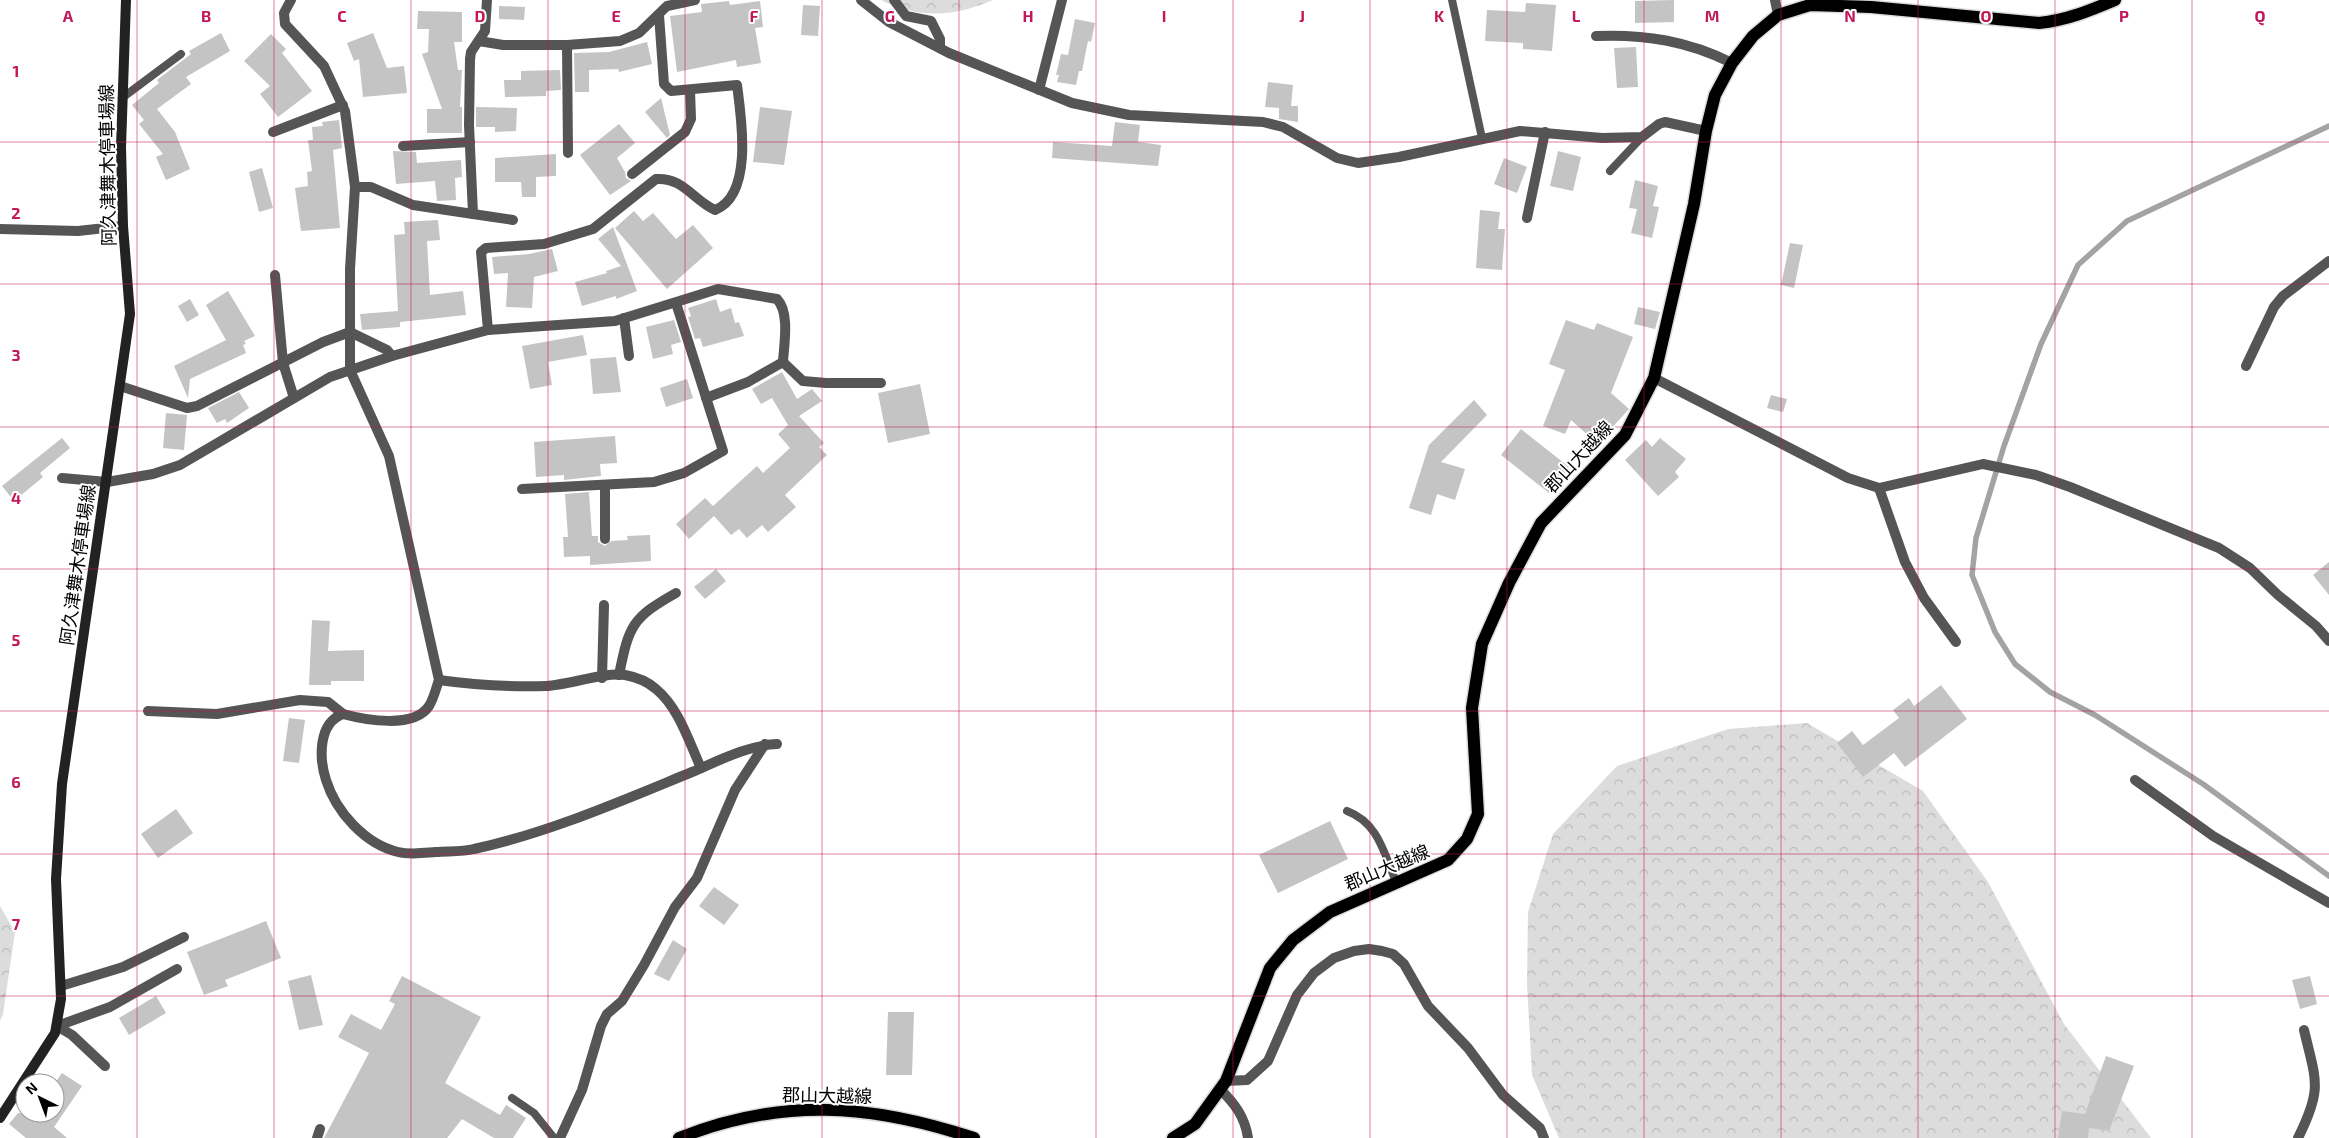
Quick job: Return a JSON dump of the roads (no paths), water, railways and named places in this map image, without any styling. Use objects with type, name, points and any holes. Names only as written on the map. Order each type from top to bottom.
[{"type":"main road","name":"阿久津舞木停車場線","points":[[0,1118],[49,1044],[57,1026],[61,986],[56,879],[62,784],[130,314],[123,226],[121,147],[126,0]]},
{"type":"main road","name":"郡山大越線","points":[[1173,1138],[1195,1124],[1223,1085],[1270,968],[1281,953],[1306,929],[1330,912],[1448,860],[1467,838],[1473,827],[1478,814],[1472,708],[1475,676],[1482,644],[1509,583],[1541,523],[1624,435],[1654,378],[1694,204],[1706,131],[1715,95],[1732,63],[1753,36],[1778,15],[1798,7],[1821,4],[2039,22],[2063,20],[2084,14],[2115,0]]},
{"type":"main road","name":"郡山大越線","points":[[679,1138],[737,1119],[766,1113],[854,1110],[924,1123],[974,1138]]},
{"type":"street","points":[[148,711],[217,714],[300,700],[328,702],[343,714],[365,720],[389,721],[418,716],[429,706],[439,680],[390,456],[350,370],[350,268],[355,187],[343,105],[324,66],[285,24],[284,12],[291,0]]},
{"type":"street","points":[[473,214],[470,142],[470,59],[471,52],[486,27],[488,0]]},
{"type":"street","points":[[479,41],[503,45],[567,45],[620,41],[632,38],[667,6],[695,0]]},
{"type":"street","points":[[860,0],[889,22],[940,48],[1072,104],[1129,116],[1263,122],[1283,127],[1337,158],[1358,162],[1399,157],[1520,131],[1602,138],[1642,137],[1659,124],[1665,122],[1706,131]]},
{"type":"street","points":[[894,0],[906,16],[931,21],[940,38],[940,48]]},
{"type":"street","points":[[1039,90],[1062,0]]},
{"type":"street","points":[[1775,0],[1778,15]]},
{"type":"street","points":[[488,330],[481,252],[486,248],[544,244],[593,229],[656,179],[671,180],[682,184],[715,210],[725,203],[737,181],[743,156],[737,85],[671,91],[664,84],[659,15]]},
{"type":"street","points":[[1596,36],[1661,38],[1706,50],[1732,63]]},
{"type":"street","points":[[567,45],[568,153]]},
{"type":"street","points":[[632,174],[685,132],[691,119],[690,90]]},
{"type":"street","points":[[273,132],[343,105]]},
{"type":"street","points":[[1527,218],[1545,132]]},
{"type":"street","points":[[402,146],[470,142]]},
{"type":"street","points":[[355,187],[371,187],[413,205],[513,220]]},
{"type":"street","points":[[0,229],[78,231],[123,226]]},
{"type":"street","points":[[2246,366],[2274,307],[2283,296],[2329,261]]},
{"type":"street","points":[[275,275],[283,363],[294,398]]},
{"type":"street","points":[[62,478],[107,482],[153,474],[180,466],[330,377],[392,356],[488,330],[615,321],[718,289],[776,299],[781,304],[784,332],[783,362],[803,381],[881,383]]},
{"type":"street","points":[[522,488],[654,482],[684,473],[723,451],[676,303]]},
{"type":"street","points":[[624,318],[629,356]]},
{"type":"street","points":[[120,386],[187,408],[197,406],[323,342],[350,332],[387,350],[392,356]]},
{"type":"street","points":[[706,398],[748,382],[783,362]]},
{"type":"street","points":[[1654,378],[1848,478],[1879,488],[1986,465],[2036,475],[2070,487],[2219,548],[2250,568],[2278,595],[2316,626],[2329,641]]},
{"type":"street","points":[[605,485],[605,539]]},
{"type":"street","points":[[1879,488],[1905,562],[1924,598],[1956,642]]},
{"type":"street","points":[[619,675],[630,629],[637,618],[676,592]]},
{"type":"street","points":[[602,678],[604,605]]},
{"type":"street","points":[[439,680],[467,684],[546,686],[619,675],[648,683],[662,695],[684,730],[701,768]]},
{"type":"street","points":[[343,714],[329,722],[324,736],[322,755],[330,792],[346,818],[370,839],[384,847],[408,854],[472,850],[560,824],[765,744],[778,744]]},
{"type":"street","points":[[560,1138],[582,1090],[601,1026],[608,1014],[622,1001],[675,907],[697,878],[735,790],[765,744]]},
{"type":"street","points":[[2135,780],[2213,836],[2329,903]]},
{"type":"street","points":[[61,986],[123,967],[184,937]]},
{"type":"street","points":[[1248,1138],[1246,1124],[1223,1085],[1247,1080],[1268,1061],[1297,995],[1314,973],[1334,958],[1354,951],[1369,949],[1393,954],[1404,964],[1428,1006],[1468,1048],[1503,1095],[1540,1128],[1544,1138]]},
{"type":"street","points":[[57,1026],[73,1022],[110,1007],[177,969]]},
{"type":"street","points":[[57,1026],[72,1035],[105,1066]]},
{"type":"street","points":[[2298,1138],[2315,1101],[2317,1082],[2304,1030]]},
{"type":"lane","points":[[1452,0],[1482,138]]},
{"type":"lane","points":[[122,98],[181,54]]},
{"type":"lane","points":[[1610,171],[1642,137]]},
{"type":"lane","points":[[1347,811],[1361,816],[1370,824],[1396,884]]},
{"type":"lane","points":[[512,1098],[534,1113],[554,1138]]},
{"type":"waterway","points":[[2329,126],[2127,221],[2078,265],[2041,344],[2004,446],[1976,538],[1972,575],[1995,632],[2015,664],[2050,692],[2095,715],[2203,784],[2329,876]]}]
